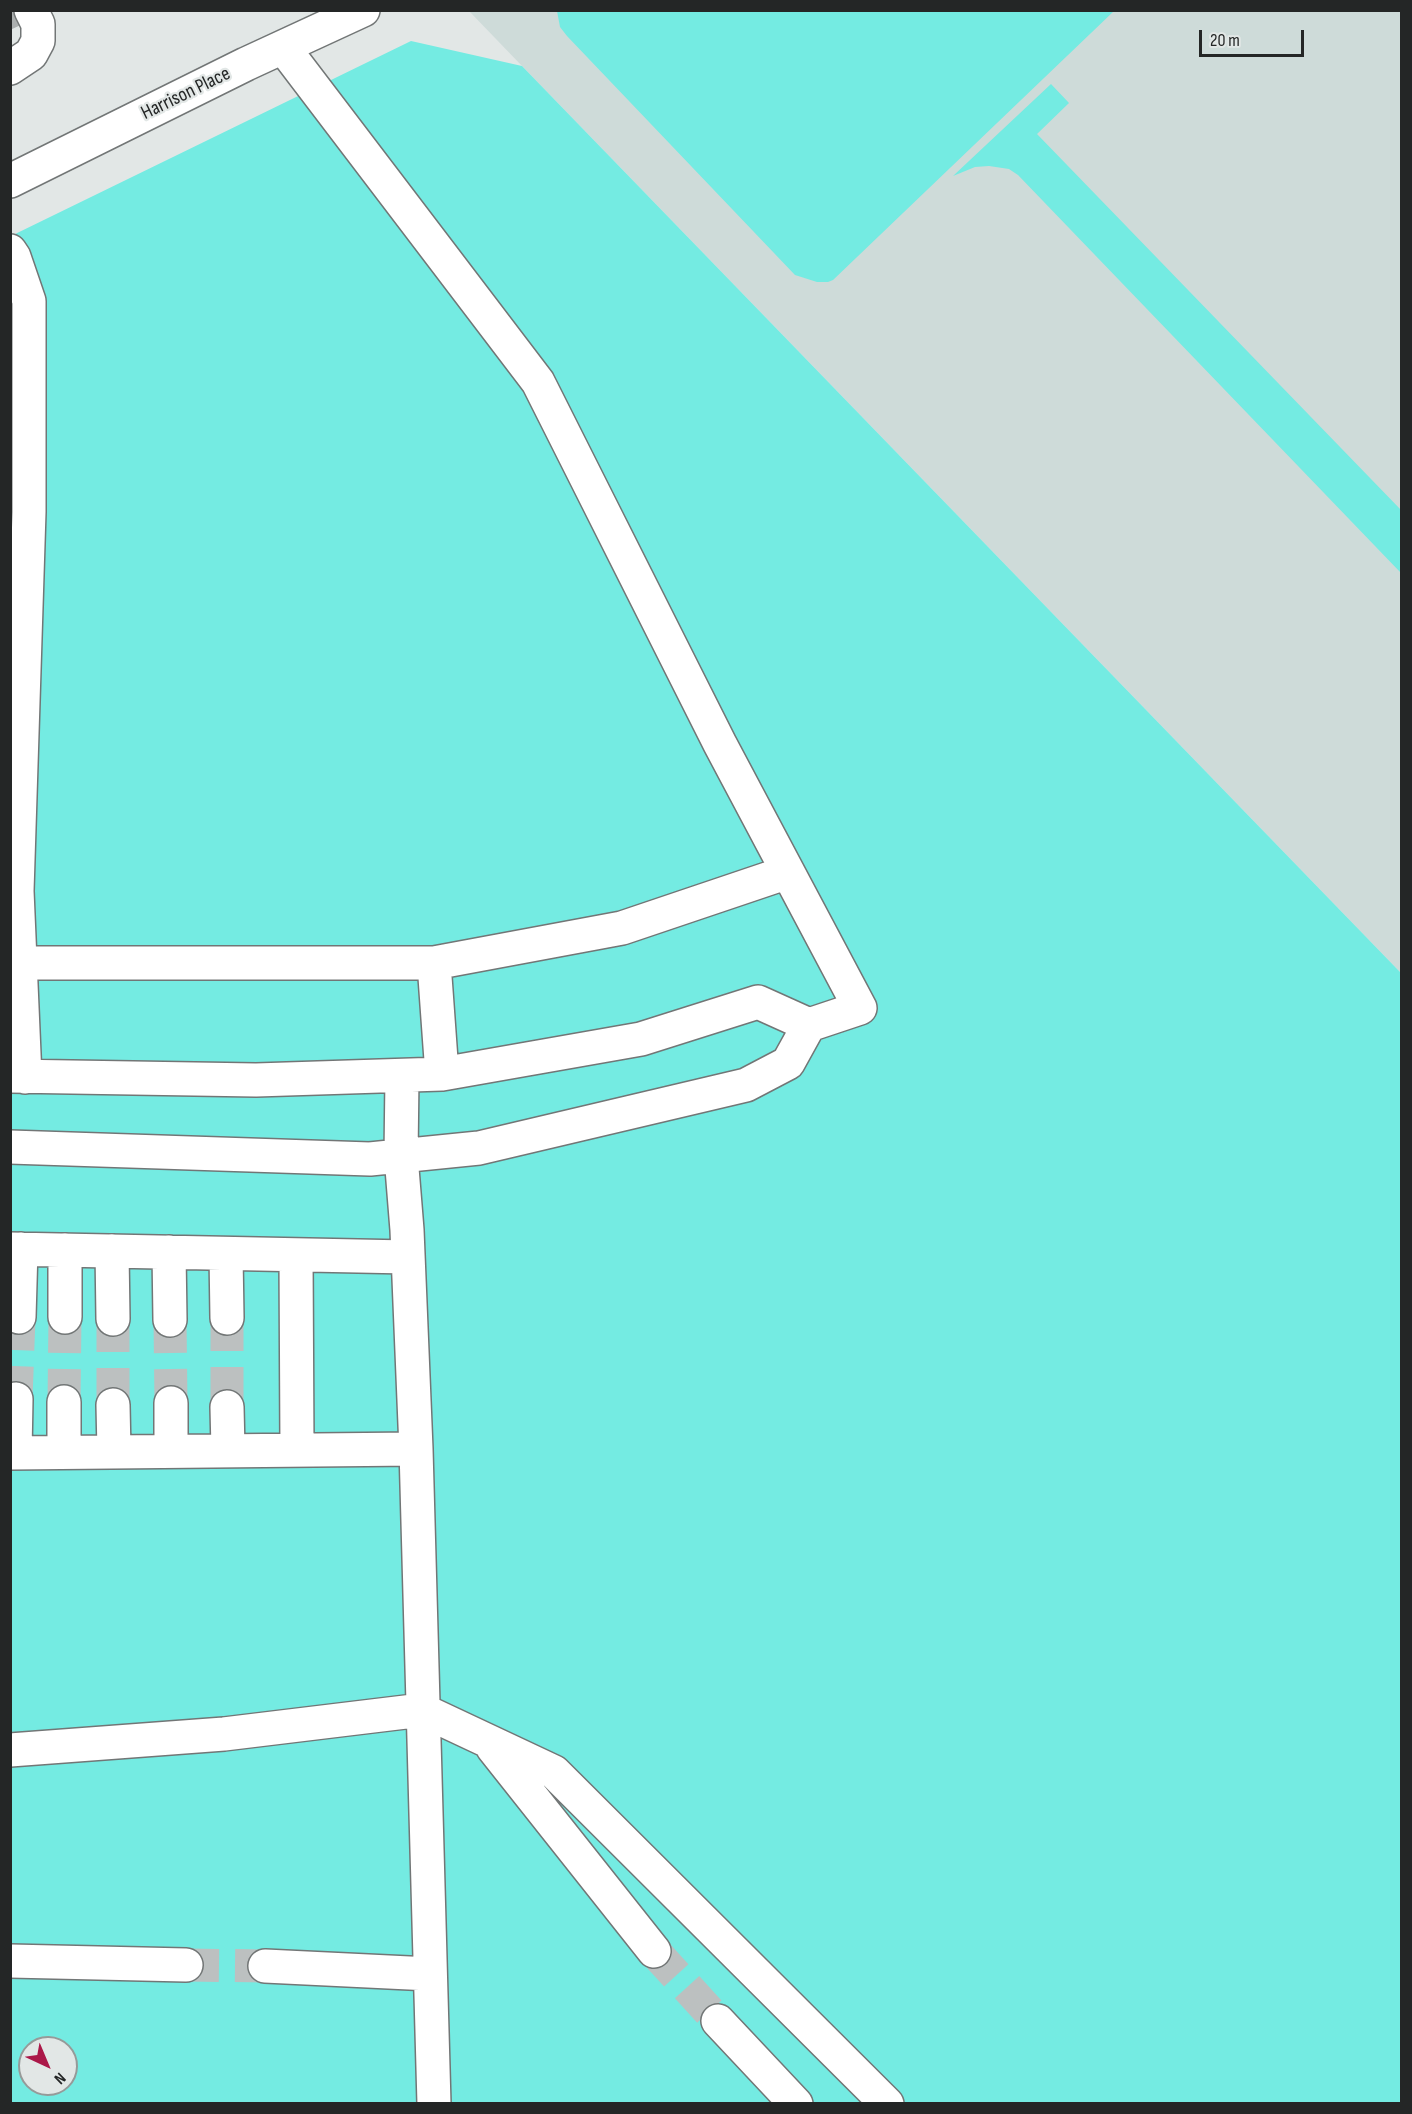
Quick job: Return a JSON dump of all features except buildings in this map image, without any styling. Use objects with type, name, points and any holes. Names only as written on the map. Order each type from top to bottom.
[{"type":"street","points":[[10,68],[31,54],[38,41],[38,24],[31,10]]},
{"type":"street","name":"Harrison Place","points":[[10,181],[363,10]]},
{"type":"street","points":[[10,1147],[370,1159],[479,1148],[746,1085],[788,1062],[809,1025],[860,1008],[720,744],[538,382],[284,47]]},
{"type":"street","points":[[10,251],[20,305],[29,512],[17,702],[18,1077],[256,1080],[442,1074],[641,1039],[759,1002],[809,1025]]},
{"type":"street","points":[[16,963],[434,963],[622,928],[788,872]]},
{"type":"street","points":[[434,963],[442,1074]]},
{"type":"street","points":[[402,1077],[401,1156],[408,1257],[416,1449],[434,2103]]},
{"type":"street","points":[[19,1317],[16,1249],[408,1257]]},
{"type":"street","points":[[65,1250],[65,1317]]},
{"type":"street","points":[[112,1251],[113,1319]]},
{"type":"street","points":[[169,1252],[170,1320]]},
{"type":"street","points":[[226,1254],[227,1317]]},
{"type":"street","points":[[296,1255],[297,1450]]},
{"type":"street","points":[[16,1399],[13,1453],[416,1449]]},
{"type":"street","points":[[64,1402],[64,1452]]},
{"type":"street","points":[[171,1403],[171,1451]]},
{"type":"street","points":[[113,1405],[114,1452]]},
{"type":"street","points":[[227,1407],[228,1450]]},
{"type":"street","points":[[10,1750],[225,1734],[422,1710],[554,1772],[887,2103]]},
{"type":"street","points":[[488,1741],[654,1951]]},
{"type":"street","points":[[10,1961],[186,1965]]},
{"type":"street","points":[[265,1966],[430,1974]]},
{"type":"street","points":[[718,2021],[796,2103]]},
{"type":"shaded area","points":[[557,10],[1114,11],[833,280],[817,282],[795,275],[567,36],[560,27]]},
{"type":"shaded area","points":[[469,11],[1401,11],[1401,973],[522,66]]},
{"type":"shaded area","points":[[411,41],[522,66],[1401,973],[1401,2103],[11,2104],[11,236]]},
{"type":"shaded area","points":[[1051,84],[1069,103],[1037,134],[1401,510],[1401,573],[1018,175],[1009,169],[989,166],[975,167],[953,176]]},
{"type":"tunnel","points":[[16,1399],[19,1317]]},
{"type":"tunnel","points":[[64,1402],[65,1317]]},
{"type":"tunnel","points":[[227,1318],[227,1407]]},
{"type":"tunnel","points":[[113,1319],[113,1405]]},
{"type":"tunnel","points":[[170,1320],[171,1403]]},
{"type":"tunnel","points":[[654,1951],[718,2021]]},
{"type":"tunnel","points":[[186,1965],[265,1966]]}]
